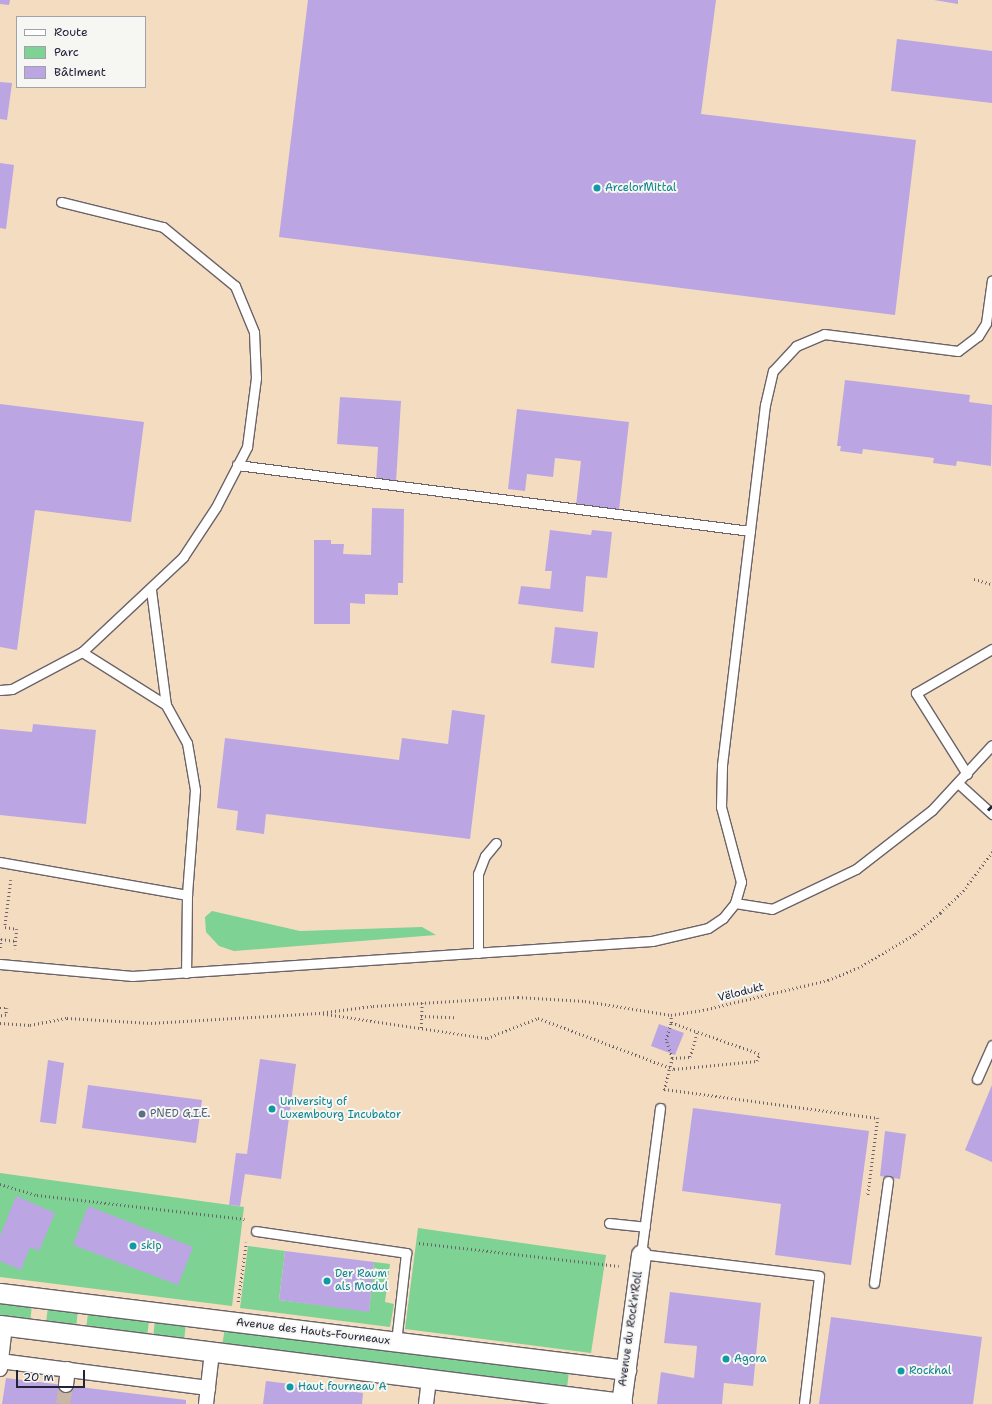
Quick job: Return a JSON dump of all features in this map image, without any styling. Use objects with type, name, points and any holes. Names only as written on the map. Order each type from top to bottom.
[{"type":"street","name":"Avenue du Rock'n'Roll","points":[[622,1403],[640,1261]]},
{"type":"street","name":"Avenue des Hauts-Fourneaux","points":[[0,1293],[626,1370]]},
{"type":"street","points":[[208,1388],[68,1369],[0,1363],[3,1325],[622,1403]]},
{"type":"street","points":[[206,1404],[212,1352]]},
{"type":"street","points":[[66,1385],[68,1369]]},
{"type":"street","points":[[426,1404],[429,1379]]},
{"type":"lane","points":[[0,690],[12,689],[82,652],[151,590],[183,558],[216,508],[247,447],[256,378],[254,332],[235,286],[163,227],[61,202]]},
{"type":"lane","points":[[0,964],[132,976],[186,974],[652,941],[708,928],[723,918],[735,903],[741,882],[721,807],[722,772],[765,405],[773,371],[796,346],[824,334],[958,352],[978,336],[986,323],[992,280]]},
{"type":"lane","points":[[237,465],[750,531]]},
{"type":"lane","points":[[151,590],[166,705],[187,743],[194,790],[187,895],[186,974]]},
{"type":"lane","points":[[967,774],[916,693],[992,649]]},
{"type":"lane","points":[[82,652],[166,705]]},
{"type":"lane","points":[[735,903],[772,909],[856,869],[932,810],[959,784],[992,745]]},
{"type":"lane","points":[[959,784],[992,814]]},
{"type":"lane","points":[[478,953],[478,874],[485,856],[496,843]]},
{"type":"lane","points":[[0,862],[187,895]]},
{"type":"lane","points":[[977,1079],[992,1045]]},
{"type":"lane","points":[[660,1108],[640,1261],[819,1276],[804,1404]]},
{"type":"lane","points":[[874,1283],[888,1181]]},
{"type":"lane","points":[[609,1222],[645,1227]]},
{"type":"lane","points":[[256,1232],[406,1253],[396,1342]]},
{"type":"path","points":[[974,579],[992,584]]},
{"type":"path","name":"Vëlodukt","points":[[319,1013],[422,1002],[518,997],[585,1001],[670,1015],[703,1010],[822,981],[858,968],[915,934],[940,913],[963,891],[992,852]]},
{"type":"path","points":[[13,864],[4,927],[18,929],[13,965]]},
{"type":"path","points":[[0,950],[1,939],[16,941]]},
{"type":"path","points":[[421,1028],[422,1002]]},
{"type":"path","points":[[0,1008],[7,1008],[6,1014],[0,1016]]},
{"type":"path","points":[[0,1024],[30,1025],[67,1018],[151,1023],[319,1013],[488,1038],[538,1018],[674,1068],[757,1061],[759,1054],[671,1023]]},
{"type":"path","points":[[670,1015],[671,1023],[666,1040],[672,1058],[664,1089],[878,1118],[867,1204]]},
{"type":"path","points":[[421,1016],[454,1017]]},
{"type":"path","points":[[672,1058],[690,1057],[697,1032]]},
{"type":"path","points":[[0,1184],[37,1195],[249,1220],[248,1225]]},
{"type":"path","points":[[235,1322],[246,1238]]},
{"type":"path","points":[[406,1253],[416,1242],[640,1261]]},
{"type":"green space","points":[[212,911],[300,931],[422,927],[436,935],[234,951],[219,946],[206,932],[205,917]]},
{"type":"green space","points":[[0,1173],[244,1207],[232,1306],[0,1277]]},
{"type":"green space","points":[[418,1228],[606,1255],[591,1353],[405,1329]]},
{"type":"green space","points":[[248,1246],[285,1251],[279,1300],[369,1311],[374,1262],[390,1264],[385,1302],[394,1304],[390,1327],[240,1308]]},
{"type":"green space","points":[[0,1302],[32,1305],[30,1323],[0,1320]]},
{"type":"green space","points":[[48,1306],[78,1310],[76,1328],[46,1324]]},
{"type":"green space","points":[[88,1313],[149,1320],[147,1337],[86,1330]]},
{"type":"green space","points":[[155,1320],[186,1323],[184,1341],[153,1338]]},
{"type":"green space","points":[[225,1327],[569,1371],[567,1388],[222,1347]]},
{"type":"building","points":[[0,0],[10,0],[9,5],[0,4]]},
{"type":"building","name":"ArcelorMittal","points":[[308,0],[716,0],[701,114],[916,140],[895,315],[279,237]]},
{"type":"building","points":[[934,0],[958,0],[958,4]]},
{"type":"building","points":[[897,39],[992,51],[992,103],[891,91]]},
{"type":"building","points":[[0,82],[12,83],[7,120],[0,119]]},
{"type":"building","points":[[0,163],[14,165],[6,229],[0,228]]},
{"type":"building","points":[[845,380],[970,395],[969,402],[992,405],[991,466],[957,461],[956,466],[933,463],[934,458],[863,449],[862,454],[840,451],[841,446],[837,446]]},
{"type":"building","points":[[340,397],[401,401],[396,482],[376,481],[378,447],[337,444]]},
{"type":"building","points":[[0,404],[144,422],[131,522],[35,510],[17,650],[0,647]]},
{"type":"building","points":[[517,409],[629,422],[619,510],[576,506],[581,461],[555,458],[553,477],[527,474],[525,491],[508,489]]},
{"type":"building","points":[[372,508],[404,509],[403,583],[398,583],[398,595],[365,594],[365,604],[350,603],[350,624],[314,624],[314,540],[331,540],[331,544],[344,544],[343,554],[371,555]]},
{"type":"building","points":[[550,530],[591,535],[592,530],[612,532],[607,578],[586,576],[583,612],[518,604],[521,586],[550,589],[552,571],[545,571]]},
{"type":"building","points":[[555,627],[598,632],[594,668],[551,663]]},
{"type":"building","points":[[452,710],[485,715],[470,839],[266,814],[264,834],[236,830],[238,811],[217,808],[225,738],[399,760],[402,738],[448,744]]},
{"type":"building","points":[[33,724],[96,730],[86,824],[0,815],[0,729],[32,732]]},
{"type":"building","points":[[659,1024],[684,1033],[675,1055],[651,1046]]},
{"type":"building","name":"University of Luxembourg Incubator","points":[[260,1059],[296,1064],[281,1179],[245,1174],[240,1206],[229,1205],[236,1153],[247,1154]]},
{"type":"building","points":[[48,1060],[64,1063],[56,1124],[40,1122]]},
{"type":"building","name":"PNED G.I.E.","points":[[88,1085],[202,1100],[196,1143],[82,1128]]},
{"type":"building","points":[[992,1085],[992,1162],[965,1150]]},
{"type":"building","points":[[693,1108],[869,1131],[851,1265],[775,1255],[781,1204],[682,1191]]},
{"type":"building","points":[[885,1131],[906,1134],[900,1179],[880,1176]]},
{"type":"building","points":[[16,1196],[55,1213],[39,1251],[30,1247],[21,1270],[0,1261],[0,1236]]},
{"type":"building","name":"skip","points":[[88,1206],[193,1247],[178,1285],[73,1245]]},
{"type":"building","name":"Der Raum als Modul","points":[[285,1251],[374,1262],[369,1312],[279,1300]]},
{"type":"building","name":"Agora","points":[[670,1292],[761,1303],[753,1386],[724,1383],[722,1404],[657,1404],[661,1372],[694,1378],[697,1346],[664,1343]]},
{"type":"building","name":"Rockhal","points":[[831,1317],[982,1337],[973,1404],[819,1404]]},
{"type":"building","points":[[6,1378],[186,1400],[186,1404],[2,1404]]},
{"type":"building","name":"Haut fourneau A","points":[[266,1381],[363,1393],[362,1404],[263,1404]]},
{"type":"tunnel","points":[[63,1404],[66,1385]]},
{"type":"railway","points":[[988,810],[992,806]]},
{"type":"place","name":"ArcelorMittal","points":[[597,188]]},
{"type":"place","name":"University of Luxembourg Incubator","points":[[272,1109]]},
{"type":"place","name":"PNED G.I.E.","points":[[142,1114]]},
{"type":"place","name":"skip","points":[[133,1246]]},
{"type":"place","name":"Der Raum als Modul","points":[[327,1281]]},
{"type":"place","name":"Agora","points":[[726,1359]]},
{"type":"place","name":"Rockhal","points":[[901,1371]]},
{"type":"place","name":"Haut fourneau A","points":[[290,1387]]}]
